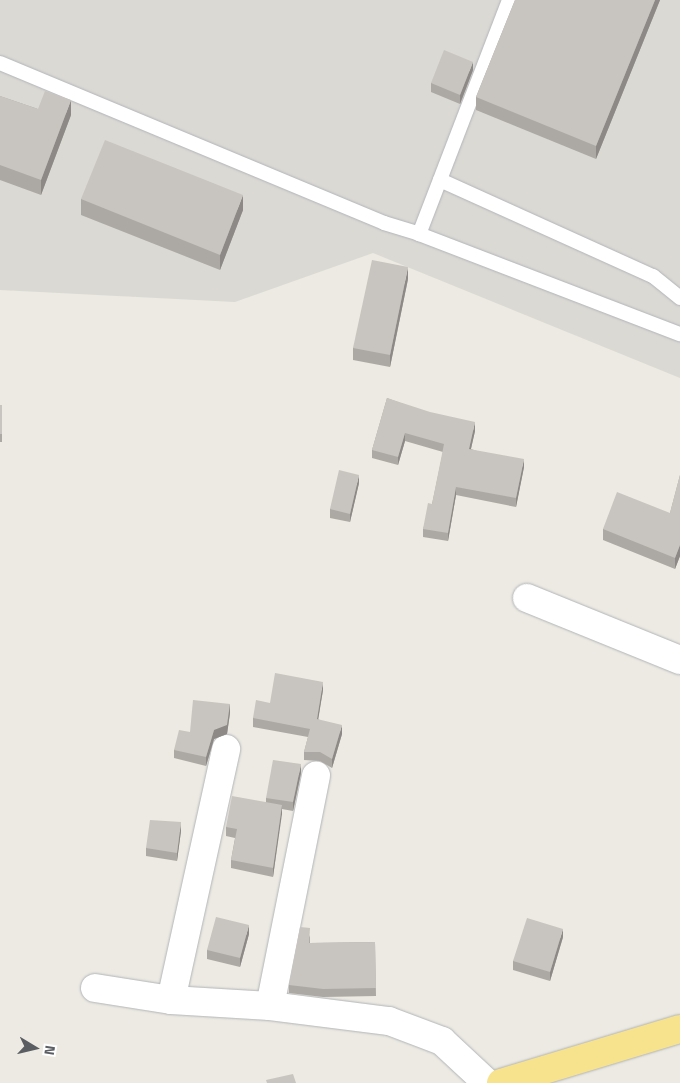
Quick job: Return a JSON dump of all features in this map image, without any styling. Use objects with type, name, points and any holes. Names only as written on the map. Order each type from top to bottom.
[{"type":"highway","points":[[501,1083],[680,1029]]},
{"type":"street","points":[[527,598],[680,660]]},
{"type":"street","points":[[171,1000],[226,749]]},
{"type":"street","points":[[270,1006],[316,776]]},
{"type":"street","points":[[95,988],[171,1000],[270,1006],[389,1020],[442,1041],[487,1083]]},
{"type":"lane","points":[[419,234],[509,0]]},
{"type":"lane","points":[[0,63],[384,223],[419,234],[680,334]]},
{"type":"lane","points":[[440,180],[652,276],[680,298]]},
{"type":"shaded area","points":[[0,0],[680,0],[680,378],[373,253],[235,302],[0,290]]},
{"type":"building","points":[[515,0],[655,0],[596,146],[476,97]]},
{"type":"building","points":[[444,50],[473,62],[460,95],[431,83]]},
{"type":"building","points":[[45,91],[71,100],[41,180],[0,165],[0,96],[38,109]]},
{"type":"building","points":[[105,140],[243,195],[220,255],[81,199]]},
{"type":"building","points":[[372,260],[408,267],[390,355],[353,348]]},
{"type":"building","points":[[387,398],[430,412],[475,422],[469,449],[524,459],[516,498],[456,487],[448,533],[423,529],[428,503],[432,504],[444,444],[405,433],[398,457],[372,450]]},
{"type":"building","points":[[0,405],[2,405],[2,434],[0,434]]},
{"type":"building","points":[[339,470],[359,475],[350,514],[330,509]]},
{"type":"building","points":[[680,475],[680,545],[675,558],[603,529],[617,492],[670,513]]},
{"type":"building","points":[[275,673],[323,682],[317,719],[342,725],[332,759],[320,752],[304,752],[310,729],[253,718],[256,700],[270,703]]},
{"type":"building","points":[[193,700],[230,704],[227,725],[214,730],[206,757],[174,750],[179,730],[190,732]]},
{"type":"building","points":[[273,760],[301,764],[293,802],[266,798]]},
{"type":"building","points":[[232,796],[282,805],[273,868],[231,860],[237,829],[226,827]]},
{"type":"building","points":[[150,820],[181,822],[177,853],[146,848]]},
{"type":"building","points":[[216,917],[249,925],[240,958],[207,950]]},
{"type":"building","points":[[527,918],[563,929],[550,972],[513,961]]},
{"type":"building","points":[[300,927],[310,928],[309,943],[375,942],[376,988],[323,989],[289,985]]},
{"type":"building","points":[[293,1074],[296,1083],[267,1083],[266,1080]]}]
